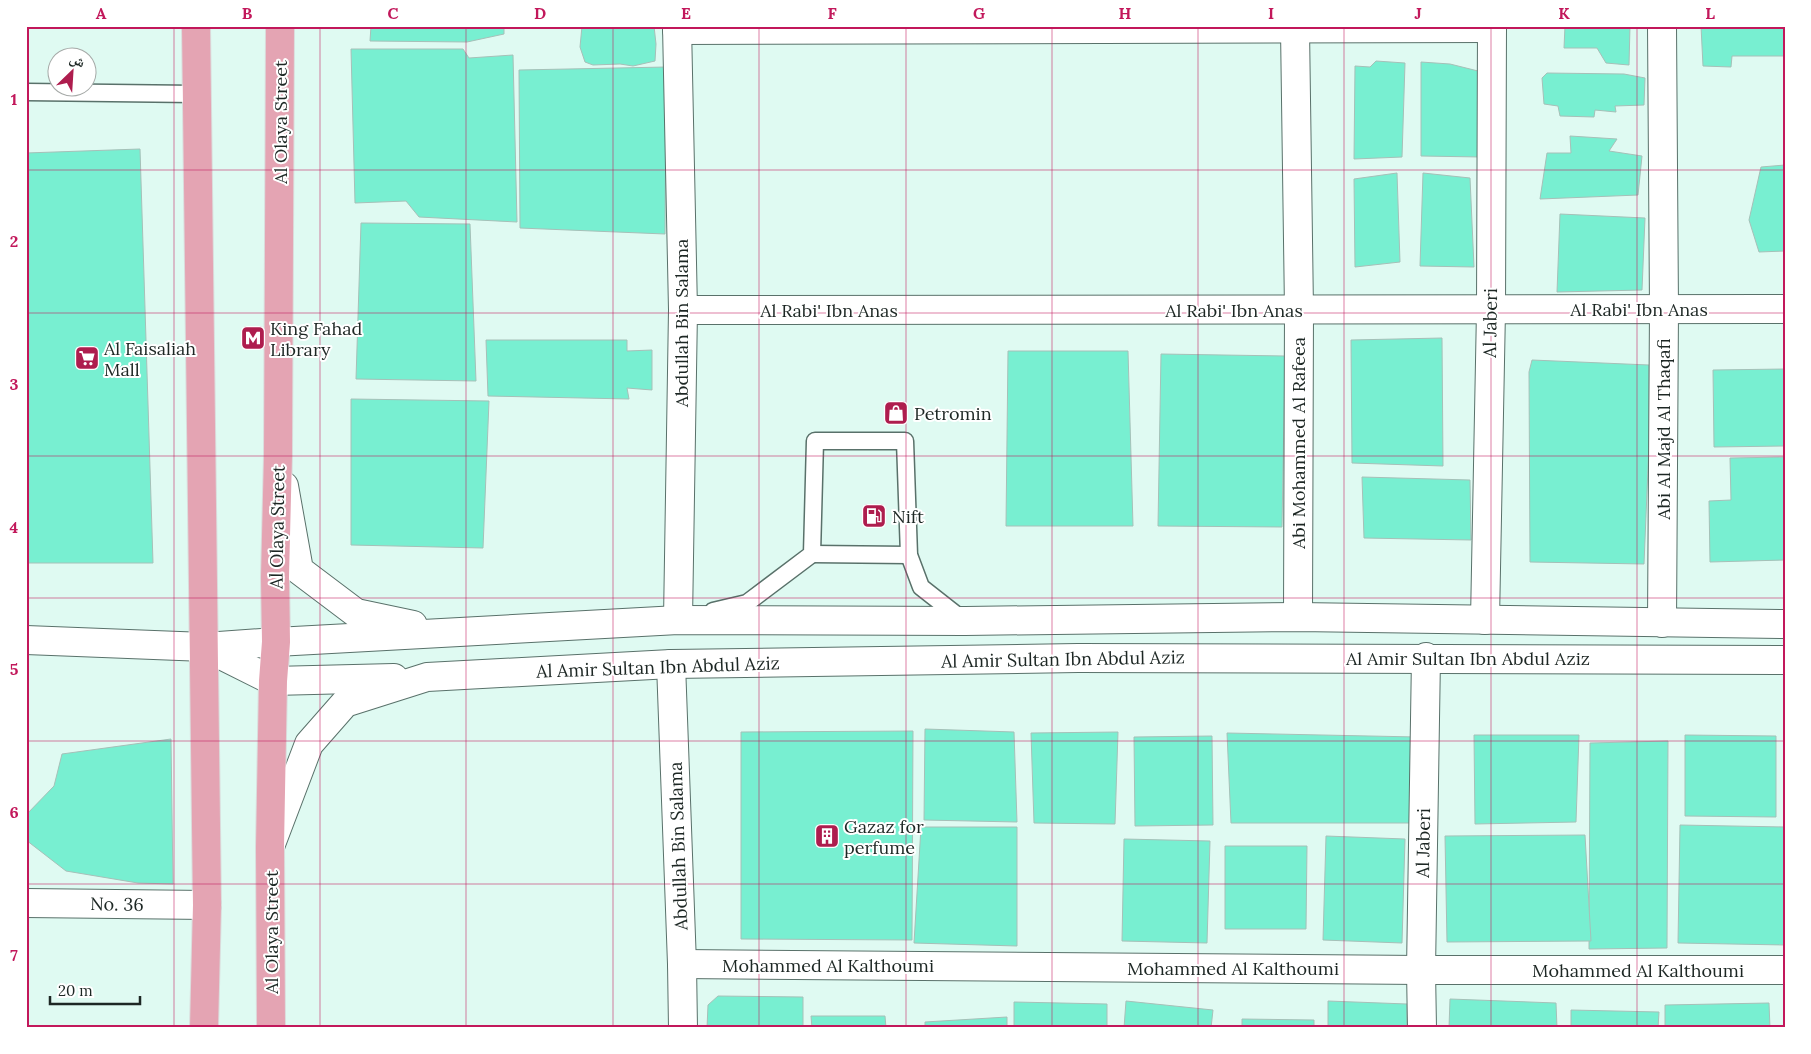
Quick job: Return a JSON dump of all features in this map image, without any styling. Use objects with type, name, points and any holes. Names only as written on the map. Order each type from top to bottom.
[{"type":"main road","points":[[196,26],[205,648],[207,905],[204,1028]]},
{"type":"main road","name":"Al Olaya Street","points":[[271,1028],[270,847],[273,681],[276,642],[280,26]]},
{"type":"street","name":"Abi Al Majd Al Thaqafi","points":[[1662,26],[1664,309],[1662,623]]},
{"type":"street","points":[[677,28],[1295,30],[1492,27]]},
{"type":"street","name":"Al Jaberi","points":[[1485,620],[1491,310],[1492,27]]},
{"type":"street","name":"Abdullah Bin Salama","points":[[677,28],[683,310],[678,620]]},
{"type":"street","name":"Abi Mohammed Al Rafeea","points":[[1295,30],[1298,310],[1298,617]]},
{"type":"street","name":"Al Rabi' Ibn Anas","points":[[683,310],[1785,309]]},
{"type":"street","name":"Al Amir Sultan Ibn Abdul Aziz","points":[[278,455],[299,570],[356,614],[454,632]]},
{"type":"street","name":"Al Amir Sultan Ibn Abdul Aziz","points":[[26,640],[205,648],[276,642],[678,620],[965,621],[1298,617],[1785,624]]},
{"type":"street","points":[[205,648],[273,681],[427,677]]},
{"type":"street","name":"Al Amir Sultan Ibn Abdul Aziz","points":[[270,847],[309,744],[345,703],[427,677],[671,664],[1078,658],[1426,657],[1785,660]]},
{"type":"street","name":"Al Jaberi","points":[[1422,1028],[1421,970],[1426,657]]},
{"type":"street","name":"Abdullah Bin Salama","points":[[671,664],[683,1028]]},
{"type":"street","name":"No. 36","points":[[26,903],[207,905]]},
{"type":"street","name":"Mohammed Al Kalthoumi","points":[[682,964],[1421,970],[1785,970]]},
{"type":"lane","points":[[26,92],[196,94]]},
{"type":"lane","points":[[812,554],[815,441],[905,441],[909,555],[921,587],[965,621]]},
{"type":"lane","points":[[678,620],[747,603],[812,554],[909,555]]},
{"type":"building","points":[[371,26],[504,26],[504,34],[467,42],[370,41]]},
{"type":"building","points":[[582,26],[654,26],[655,61],[633,66],[620,64],[593,65],[585,62],[580,47]]},
{"type":"building","points":[[1565,26],[1630,26],[1629,65],[1606,63],[1597,48],[1564,48]]},
{"type":"building","points":[[1701,26],[1785,26],[1785,56],[1732,56],[1731,67],[1703,66]]},
{"type":"building","points":[[351,49],[463,49],[469,58],[513,55],[517,222],[419,217],[406,201],[355,203]]},
{"type":"building","points":[[1376,61],[1405,63],[1402,157],[1354,159],[1355,66],[1370,67]]},
{"type":"building","points":[[1421,62],[1450,64],[1482,72],[1481,157],[1421,156]]},
{"type":"building","points":[[666,67],[665,234],[520,228],[519,70]]},
{"type":"building","points":[[1547,73],[1624,74],[1645,78],[1644,105],[1615,106],[1616,112],[1595,110],[1594,117],[1560,116],[1558,106],[1544,104],[1542,78]]},
{"type":"building","points":[[1570,136],[1617,139],[1609,151],[1642,156],[1638,195],[1540,199],[1547,153],[1571,153]]},
{"type":"building","name":"Al Faisaliah Mall","points":[[140,149],[153,563],[26,563],[26,153]]},
{"type":"building","points":[[1785,165],[1785,251],[1759,252],[1749,220],[1761,167]]},
{"type":"building","points":[[1397,173],[1400,262],[1355,267],[1354,179]]},
{"type":"building","points":[[1423,173],[1470,178],[1474,267],[1420,266]]},
{"type":"building","points":[[1560,214],[1645,218],[1642,290],[1557,292]]},
{"type":"building","points":[[361,223],[470,224],[476,381],[356,379]]},
{"type":"building","points":[[1442,338],[1443,466],[1352,463],[1351,340]]},
{"type":"building","points":[[486,340],[627,340],[627,351],[652,350],[652,390],[627,388],[629,399],[488,396]]},
{"type":"building","points":[[1008,351],[1128,351],[1133,526],[1006,526]]},
{"type":"building","points":[[1161,354],[1285,356],[1282,527],[1158,526]]},
{"type":"building","points":[[1532,360],[1649,365],[1649,443],[1644,564],[1530,562],[1529,372]]},
{"type":"building","points":[[1785,369],[1785,446],[1714,447],[1713,370]]},
{"type":"building","points":[[351,399],[489,401],[483,548],[351,545]]},
{"type":"building","points":[[1785,457],[1785,560],[1710,562],[1709,501],[1731,500],[1730,458]]},
{"type":"building","points":[[1362,477],[1470,480],[1471,540],[1364,538]]},
{"type":"building","points":[[925,729],[1014,732],[1017,822],[924,820]]},
{"type":"building","name":"Gazaz for perfume","points":[[913,731],[912,940],[741,939],[741,732]]},
{"type":"building","points":[[1118,732],[1115,824],[1034,823],[1031,733]]},
{"type":"building","points":[[1227,733],[1417,737],[1418,823],[1231,823]]},
{"type":"building","points":[[1474,735],[1579,735],[1576,822],[1475,824]]},
{"type":"building","points":[[1685,735],[1776,736],[1776,817],[1685,816]]},
{"type":"building","points":[[1212,736],[1213,825],[1135,826],[1134,737]]},
{"type":"building","points":[[171,739],[173,884],[138,883],[66,871],[26,840],[26,815],[54,786],[62,754]]},
{"type":"building","points":[[1668,741],[1667,948],[1589,949],[1590,743]]},
{"type":"building","points":[[1680,825],[1785,827],[1785,945],[1678,943]]},
{"type":"building","points":[[921,827],[1017,827],[1017,946],[914,943]]},
{"type":"building","points":[[1585,835],[1591,941],[1447,942],[1445,836]]},
{"type":"building","points":[[1326,836],[1405,839],[1402,943],[1323,940]]},
{"type":"building","points":[[1124,839],[1210,841],[1207,943],[1122,941]]},
{"type":"building","points":[[1225,846],[1307,846],[1306,929],[1225,929]]},
{"type":"building","points":[[718,996],[803,997],[803,1028],[707,1028],[708,1005]]},
{"type":"building","points":[[1450,999],[1556,1003],[1557,1028],[1449,1028]]},
{"type":"building","points":[[1126,1001],[1213,1010],[1211,1028],[1124,1028]]},
{"type":"building","points":[[1328,1001],[1407,1004],[1407,1028],[1328,1028]]},
{"type":"building","points":[[1014,1002],[1107,1004],[1107,1028],[1014,1028]]},
{"type":"building","points":[[1769,1003],[1770,1028],[1665,1028],[1665,1005]]},
{"type":"building","points":[[1571,1010],[1659,1012],[1658,1028],[1571,1028]]},
{"type":"building","points":[[811,1016],[885,1016],[886,1028],[812,1028]]},
{"type":"building","points":[[1007,1017],[1007,1028],[925,1028],[925,1022]]},
{"type":"building","points":[[1242,1019],[1314,1020],[1314,1028],[1242,1028]]},
{"type":"place","name":"King Fahad Library","points":[[253,338]]},
{"type":"place","name":"Al Faisaliah Mall","points":[[87,358]]},
{"type":"place","name":"Petromin","points":[[896,413]]},
{"type":"place","name":"Nift","points":[[874,516]]},
{"type":"place","name":"Gazaz for perfume","points":[[827,836]]}]
